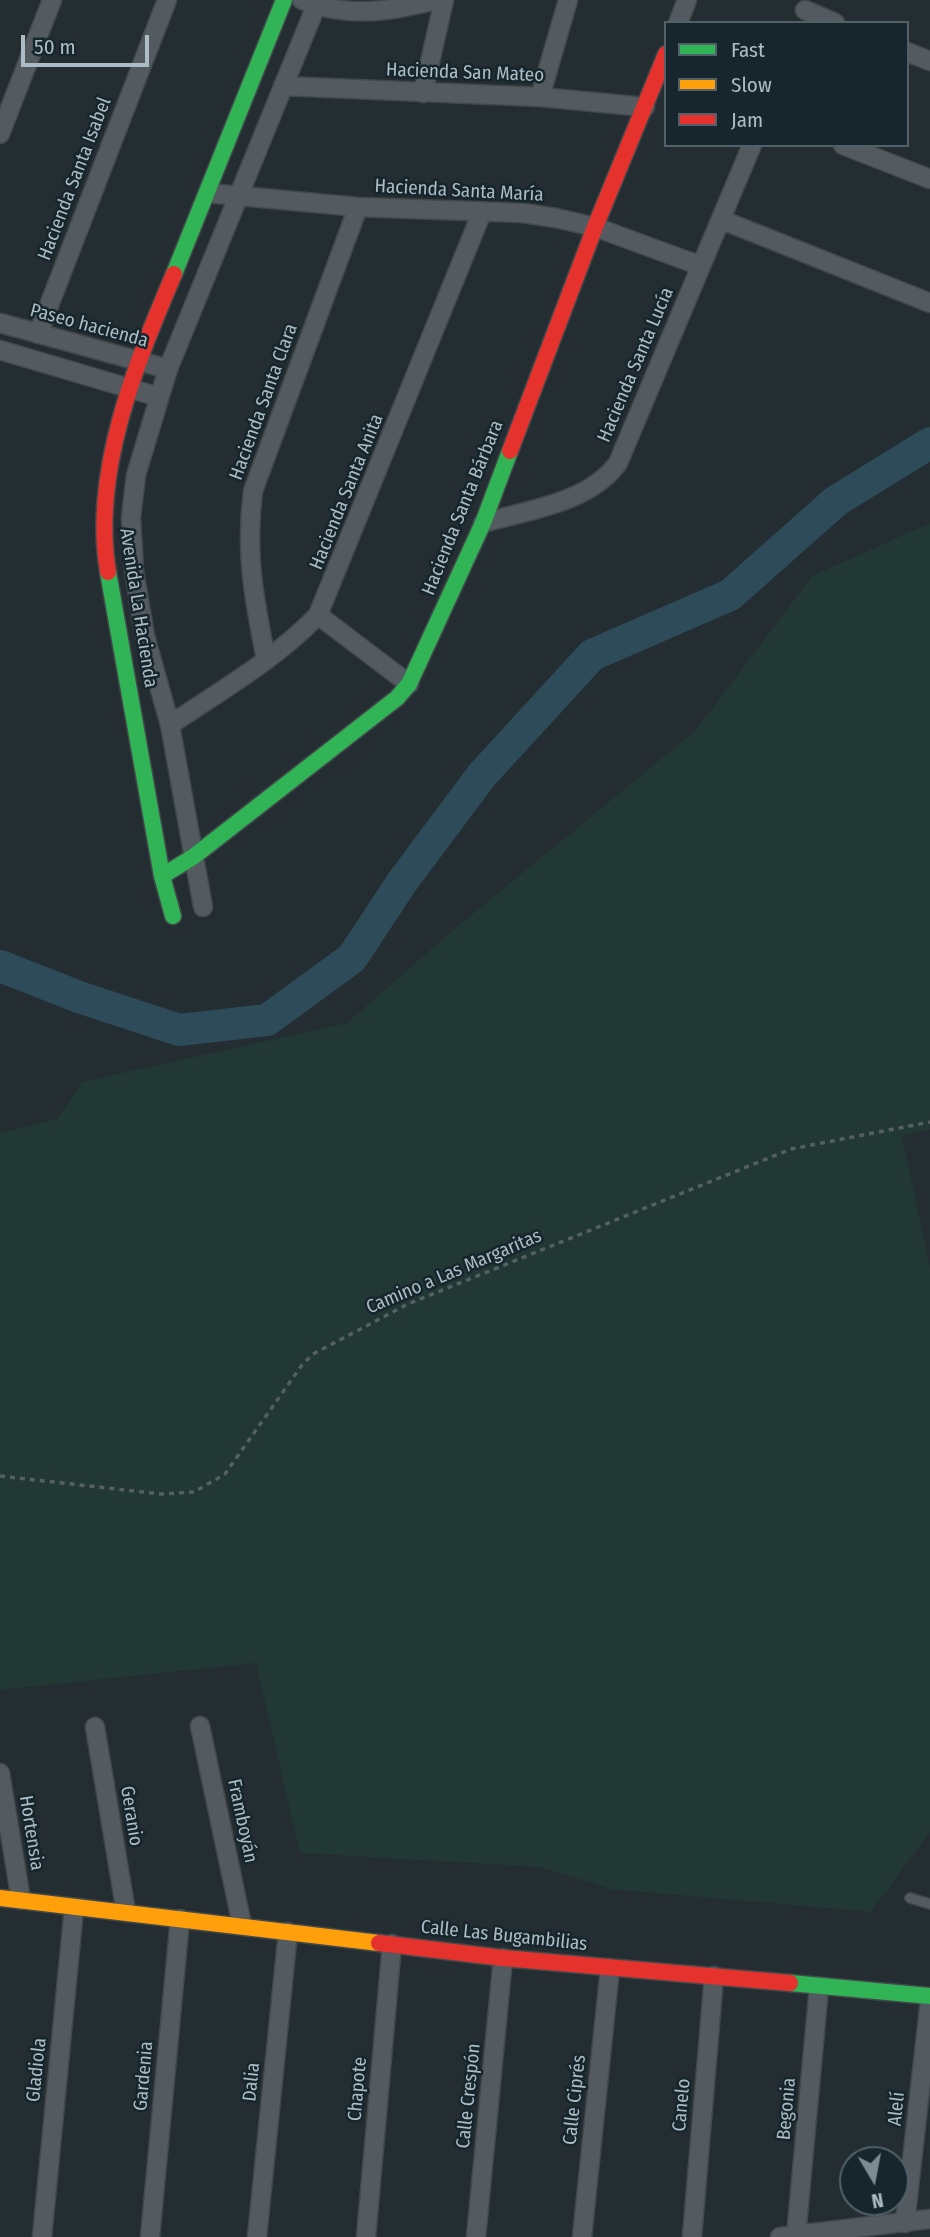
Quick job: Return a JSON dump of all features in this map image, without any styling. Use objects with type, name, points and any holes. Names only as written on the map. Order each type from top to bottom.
[{"type":"street","points":[[0,134],[52,0]]},
{"type":"street","name":"Hacienda Santa Isabel","points":[[38,334],[167,0]]},
{"type":"street","name":"Avenida La Hacienda","points":[[173,916],[162,876],[107,563],[105,492],[136,360],[208,193],[284,0]]},
{"type":"street","points":[[309,3],[352,13],[399,9],[435,0]]},
{"type":"street","points":[[423,93],[444,0]]},
{"type":"street","points":[[540,97],[568,0]]},
{"type":"street","points":[[679,21],[687,0]]},
{"type":"street","name":"Avenida La Hacienda","points":[[203,907],[170,725],[143,623],[134,571],[131,517],[136,475],[168,369],[283,86],[309,3]]},
{"type":"street","points":[[804,11],[830,21]]},
{"type":"street","points":[[909,53],[930,61]]},
{"type":"street","name":"Hacienda Santa Bárbara","points":[[162,876],[193,857],[397,698],[409,684],[483,523],[595,227],[664,59]]},
{"type":"street","name":"Hacienda San Mateo","points":[[283,86],[540,97],[645,107]]},
{"type":"street","name":"Hacienda Santa Lucía","points":[[483,523],[569,498],[595,486],[608,476],[618,463],[751,147]]},
{"type":"street","points":[[848,147],[930,179]]},
{"type":"street","name":"Hacienda Santa María","points":[[208,193],[237,198],[358,207],[523,213],[595,227],[701,267]]},
{"type":"street","name":"Hacienda Santa Clara","points":[[266,659],[250,579],[248,531],[253,491],[358,207]]},
{"type":"street","name":"Hacienda Santa Anita","points":[[170,725],[266,659],[303,631],[318,615],[482,212]]},
{"type":"street","points":[[722,220],[930,303]]},
{"type":"street","name":"Paseo hacienda","points":[[0,323],[168,369]]},
{"type":"street","points":[[0,350],[159,397]]},
{"type":"street","points":[[318,615],[409,684]]},
{"type":"street","name":"Framboyán","points":[[200,1726],[242,1925]]},
{"type":"street","name":"Geranio","points":[[95,1727],[126,1912]]},
{"type":"street","name":"Hortensia","points":[[0,1773],[21,1900]]},
{"type":"street","name":"Calle Las Bugambilias","points":[[0,1898],[503,1958],[930,1998]]},
{"type":"street","name":"Gladiola","points":[[42,2237],[74,1908]]},
{"type":"street","name":"Gardenia","points":[[150,2237],[180,1919]]},
{"type":"street","name":"Dalia","points":[[257,2237],[288,1932]]},
{"type":"street","name":"Chapote","points":[[366,2237],[392,1944]]},
{"type":"street","name":"Calle Crespón","points":[[476,2237],[503,1958]]},
{"type":"street","name":"Calle Ciprés","points":[[582,2237],[610,1968]]},
{"type":"street","name":"Canelo","points":[[692,2237],[714,1976]]},
{"type":"street","name":"Begonia","points":[[788,2236],[819,1987]]},
{"type":"street","name":"Alelí","points":[[905,2223],[930,1998]]},
{"type":"street","points":[[788,2236],[930,2219]]},
{"type":"lane","points":[[910,1898],[930,1904]]},
{"type":"path","name":"Camino a Las Margaritas","points":[[0,1476],[162,1494],[194,1492],[225,1474],[313,1354],[408,1304],[791,1149],[930,1122]]},
{"type":"green space","points":[[930,523],[930,1129],[902,1136],[930,1267],[930,1832],[871,1912],[610,1889],[541,1867],[300,1853],[256,1663],[0,1690],[0,1133],[57,1119],[82,1082],[347,1023],[452,931],[696,730],[812,576]]},
{"type":"waterway","points":[[0,966],[79,997],[179,1030],[267,1020],[352,958],[402,882],[482,775],[592,655],[730,595],[836,501],[930,443]]},
{"type":"traffic: fast","points":[[174,274],[284,0]]},
{"type":"traffic: fast","points":[[162,876],[193,857],[397,698],[409,684],[483,523],[510,451]]},
{"type":"traffic: fast","points":[[108,572],[162,876],[173,916]]},
{"type":"traffic: fast","points":[[790,1983],[930,1996]]},
{"type":"traffic: slow","points":[[0,1898],[379,1943]]},
{"type":"traffic: jam","points":[[510,451],[595,227],[664,59]]},
{"type":"traffic: jam","points":[[108,572],[104,534],[111,458],[132,381],[174,274]]},
{"type":"traffic: jam","points":[[379,1943],[503,1958],[790,1983]]}]
